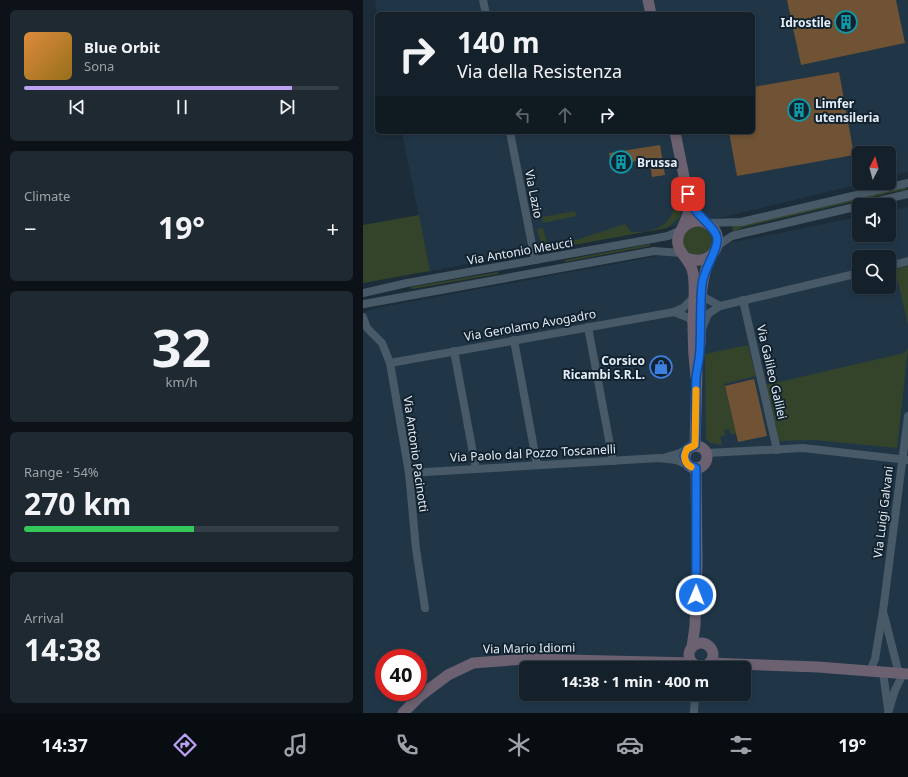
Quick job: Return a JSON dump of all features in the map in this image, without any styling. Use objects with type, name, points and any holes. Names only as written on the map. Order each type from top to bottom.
[{"type":"street","points":[[483,0],[486,12]]},
{"type":"street","points":[[648,0],[651,12]]},
{"type":"street","name":"Via Lazio","points":[[510,134],[535,260]]},
{"type":"street","points":[[675,134],[689,201],[688,214],[681,230],[678,243],[693,272],[698,297],[701,334],[691,447],[684,456],[692,467],[697,564],[695,626],[690,658],[696,661]]},
{"type":"street","points":[[681,230],[687,224],[694,221],[707,223],[741,222],[908,183]]},
{"type":"street","points":[[891,198],[908,194]]},
{"type":"street","points":[[689,201],[697,214],[712,227],[717,236],[717,246]]},
{"type":"street","points":[[697,377],[693,354],[693,324],[705,271],[717,246],[738,234],[852,208]]},
{"type":"street","name":"Via Antonio Meucci","points":[[363,293],[668,236],[681,230]]},
{"type":"street","name":"Via Antonio Meucci","points":[[363,302],[654,251],[684,256]]},
{"type":"street","points":[[684,256],[700,261],[711,256]]},
{"type":"street","points":[[896,264],[908,261]]},
{"type":"street","points":[[701,334],[708,314],[720,306],[852,275]]},
{"type":"street","points":[[698,297],[720,306]]},
{"type":"street","name":"Via Gerolamo Avogadro","points":[[390,363],[674,312],[683,308],[698,297]]},
{"type":"street","name":"Via Galileo Galilei","points":[[743,300],[777,450]]},
{"type":"street","points":[[363,302],[363,316]]},
{"type":"street","points":[[674,312],[689,318],[693,324]]},
{"type":"street","name":"Via Antonio Pacinotti","points":[[363,316],[364,322],[371,334]]},
{"type":"street","points":[[588,327],[613,461]]},
{"type":"street","name":"Via Antonio Pacinotti","points":[[363,330],[371,334],[382,343],[390,363],[409,473],[416,549],[425,608]]},
{"type":"street","points":[[514,340],[537,465]]},
{"type":"street","points":[[454,351],[476,469]]},
{"type":"street","name":"Via Luigi Galvani","points":[[870,671],[875,659],[883,611],[905,459],[908,416]]},
{"type":"street","points":[[691,447],[704,448],[707,453],[706,462],[703,466],[692,467]]},
{"type":"street","name":"Via Paolo dal Pozzo Toscanelli","points":[[409,473],[659,458],[680,453],[691,447]]},
{"type":"street","points":[[707,453],[803,448],[905,459]]},
{"type":"street","name":"Via Paolo dal Pozzo Toscanelli","points":[[659,458],[676,460],[692,467]]},
{"type":"street","name":"Via Luigi Galvani","points":[[883,611],[903,674]]},
{"type":"street","points":[[695,626],[705,644],[710,648],[704,661]]},
{"type":"street","points":[[674,661],[698,643],[705,644]]},
{"type":"street","name":"Via Mario Idiomi","points":[[403,713],[420,696],[448,675],[473,663],[525,659],[624,661]]},
{"type":"street","points":[[751,665],[818,667],[903,674],[895,690],[888,713]]},
{"type":"street","points":[[883,672],[888,713]]},
{"type":"street","points":[[694,713],[695,701]]},
{"type":"shaded area","points":[[375,0],[908,0],[908,172],[896,175],[896,146],[852,146],[852,186],[724,217],[430,271],[402,134],[755,134],[755,12],[377,12]]},
{"type":"shaded area","points":[[908,207],[908,713],[363,713],[363,313],[376,308],[739,241],[852,218],[852,242],[896,242],[896,210]]},
{"type":"green space","points":[[906,187],[907,189],[868,198],[859,198],[896,190]]},
{"type":"green space","points":[[681,198],[680,217],[667,228],[546,250],[542,249],[537,229],[543,228],[547,243],[555,247],[625,224],[631,232],[647,231],[655,229],[666,222],[671,217],[675,201]]},
{"type":"green space","points":[[852,200],[852,202],[744,227],[733,232],[732,226],[744,225]]},
{"type":"green space","points":[[575,211],[576,216],[543,223],[542,217]]},
{"type":"green space","points":[[419,215],[430,271],[363,283],[363,225]]},
{"type":"green space","points":[[697,225],[707,230],[712,240],[707,250],[697,255],[687,250],[682,240],[687,230]]},
{"type":"green space","points":[[650,244],[650,246],[565,262],[565,260]]},
{"type":"green space","points":[[908,266],[908,325],[896,273],[896,269]]},
{"type":"green space","points":[[498,272],[498,274],[412,289],[411,287]]},
{"type":"green space","points":[[748,345],[756,376],[724,384],[736,434],[730,434],[729,429],[724,430],[725,436],[720,437],[722,445],[710,443],[706,438],[705,354]]},
{"type":"green space","points":[[908,349],[897,448],[814,440],[779,441],[766,385],[904,353]]},
{"type":"building","name":"Idrostile","points":[[787,0],[896,0],[905,43],[801,65]]},
{"type":"building","name":"Limfer utensileria","points":[[839,72],[852,146],[852,155],[737,176],[729,134],[755,134],[755,87]]},
{"type":"building","name":"Brussa","points":[[660,145],[665,175],[652,177],[649,159],[611,165],[609,153]]},
{"type":"building","points":[[754,379],[767,436],[738,442],[725,386]]},
{"type":"slow traffic","points":[[691,467],[687,464],[684,456],[687,449],[695,445],[696,390]]},
{"type":"place","name":"Idrostile","points":[[846,22]]},
{"type":"place","name":"Limfer utensileria","points":[[799,110]]},
{"type":"place","name":"Brussa","points":[[621,162]]},
{"type":"place","name":"Corsico Ricambi S.R.L.","points":[[661,367]]},
{"type":"route","points":[[688,194],[689,201],[693,208],[697,214],[712,227],[718,240],[715,252],[711,256],[706,267],[702,283],[695,445],[687,449],[684,456],[687,464],[691,468],[696,468],[696,595]]}]
